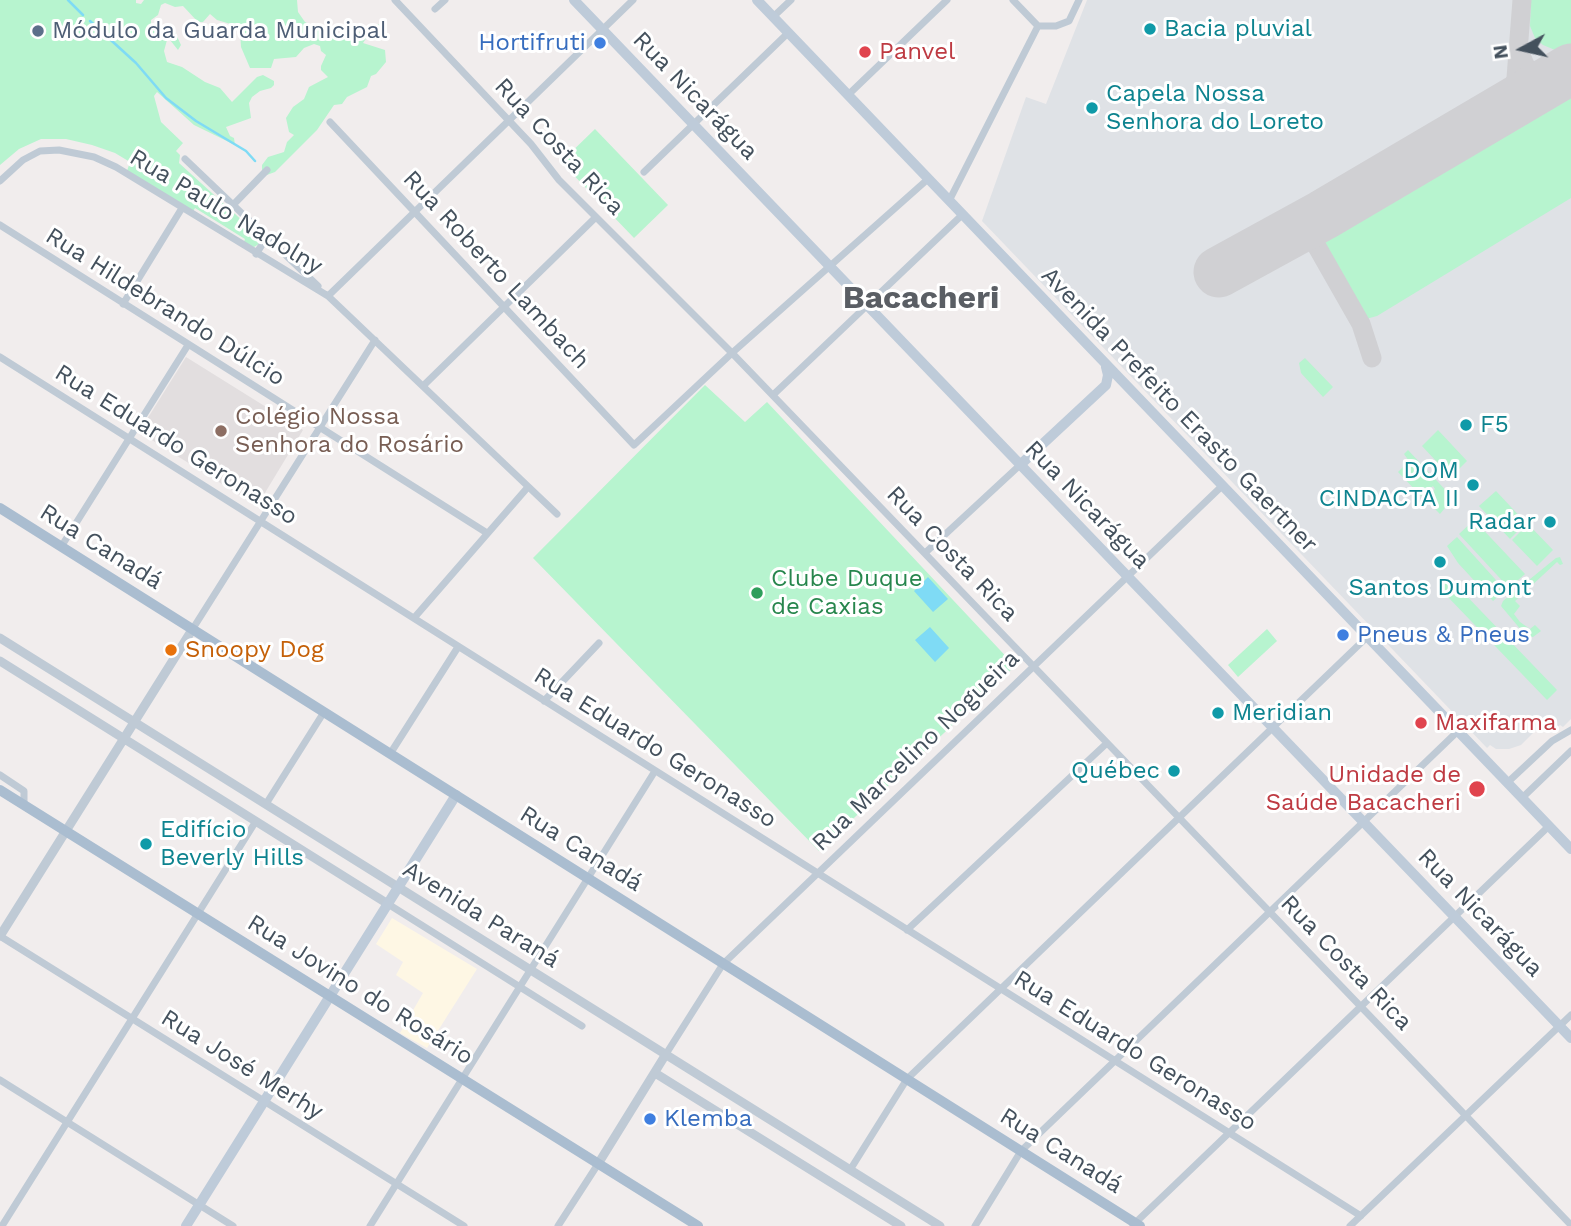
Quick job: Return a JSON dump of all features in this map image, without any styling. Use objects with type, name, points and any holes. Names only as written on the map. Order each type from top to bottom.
[{"type":"main road","name":"Rua Nicarágua","points":[[573,0],[1571,1038]]},
{"type":"main road","name":"Avenida Prefeito Erasto Gaertner","points":[[757,0],[1571,849]]},
{"type":"main road","points":[[1020,465],[1107,385],[1105,365]]},
{"type":"main road","points":[[1107,385],[1126,387]]},
{"type":"main road","name":"Rua Canadá","points":[[0,508],[1136,1225]]},
{"type":"main road","name":"Rua Jovino do Rosário","points":[[0,790],[598,1164],[682,1222],[698,1226]]},
{"type":"main road","points":[[186,1226],[456,795]]},
{"type":"street","name":"Rua Costa Rica","points":[[395,0],[531,144],[559,180],[732,353],[1571,1225]]},
{"type":"street","points":[[435,9],[444,0]]},
{"type":"street","points":[[328,296],[633,0]]},
{"type":"street","points":[[774,17],[792,0]]},
{"type":"street","points":[[848,95],[947,0]]},
{"type":"street","points":[[1013,0],[1038,26],[1056,26],[1069,21],[1080,0]]},
{"type":"street","points":[[949,201],[1038,26]]},
{"type":"street","points":[[644,172],[788,33]]},
{"type":"street","name":"Rua Roberto Lambach","points":[[330,122],[634,445],[732,353]]},
{"type":"street","name":"Rua Paulo Nadolny","points":[[0,181],[23,160],[40,151],[59,150],[103,160],[328,296]]},
{"type":"street","points":[[185,159],[556,514]]},
{"type":"street","points":[[233,205],[267,170]]},
{"type":"street","points":[[732,353],[928,179]]},
{"type":"street","points":[[122,304],[182,208]]},
{"type":"street","points":[[772,395],[962,215]]},
{"type":"street","points":[[423,386],[596,217]]},
{"type":"street","name":"Rua Hildebrando Dúlcio","points":[[0,225],[487,533]]},
{"type":"street","points":[[256,254],[267,237]]},
{"type":"street","points":[[0,936],[374,340]]},
{"type":"street","points":[[61,547],[188,345]]},
{"type":"street","name":"Rua Eduardo Geronasso","points":[[0,357],[1361,1216]]},
{"type":"street","points":[[925,553],[1020,465]]},
{"type":"street","name":"Rua Marcelino Nogueira","points":[[598,1164],[723,964],[1222,486]]},
{"type":"street","points":[[414,618],[528,487]]},
{"type":"street","points":[[850,1170],[907,1079],[1367,637]]},
{"type":"street","name":"Avenida Paraná","points":[[0,638],[940,1226]]},
{"type":"street","points":[[544,701],[599,643]]},
{"type":"street","points":[[390,754],[458,647]]},
{"type":"street","name":"Avenida Paraná","points":[[0,661],[582,1026]]},
{"type":"street","points":[[266,804],[324,712]]},
{"type":"street","points":[[1507,783],[1552,741],[1571,730]]},
{"type":"street","points":[[975,1226],[1021,1151],[1458,731]]},
{"type":"street","points":[[907,930],[1107,743]]},
{"type":"street","points":[[1522,798],[1571,751]]},
{"type":"street","points":[[370,1226],[655,771]]},
{"type":"street","points":[[0,775],[24,791],[24,805]]},
{"type":"street","points":[[2,1226],[256,821]]},
{"type":"street","points":[[1136,1225],[1228,1133],[1549,826]]},
{"type":"street","name":"Rua José Merhy","points":[[0,936],[464,1226]]},
{"type":"street","points":[[1350,1226],[1571,1015]]},
{"type":"street","points":[[655,1073],[901,1226]]},
{"type":"street","points":[[0,1080],[233,1226]]},
{"type":"street","points":[[558,1226],[598,1164]]},
{"type":"shaded area","points":[[1087,0],[1571,0],[1571,719],[1563,727],[1560,725],[1551,733],[1541,725],[1521,745],[1509,749],[1496,749],[1490,745],[1487,748],[982,221],[1026,97],[1046,104]]},
{"type":"shaded area","name":"Colégio Nossa Senhora do Rosário","points":[[186,357],[303,430],[257,506],[139,432]]},
{"type":"shaded area","points":[[392,918],[477,969],[427,1048],[400,1033],[423,993],[396,975],[403,962],[376,944]]},
{"type":"green space","points":[[0,0],[136,0],[136,3],[141,4],[144,0],[297,0],[298,12],[305,22],[340,39],[352,39],[357,33],[374,30],[376,25],[381,24],[380,32],[367,37],[363,43],[385,50],[386,62],[371,76],[367,87],[347,97],[342,104],[334,105],[317,130],[275,172],[264,176],[262,165],[268,157],[284,152],[287,142],[294,135],[289,132],[286,118],[293,107],[304,99],[309,87],[328,77],[321,70],[326,55],[320,46],[314,44],[304,48],[296,57],[274,59],[271,68],[250,68],[241,47],[240,30],[234,25],[217,20],[210,14],[203,22],[198,22],[183,6],[175,7],[165,3],[161,5],[151,24],[174,30],[181,45],[178,50],[167,40],[164,51],[167,62],[182,67],[220,88],[232,102],[257,77],[263,75],[274,81],[271,88],[252,97],[249,103],[251,118],[226,127],[234,138],[235,145],[194,125],[157,92],[154,96],[161,122],[183,143],[176,151],[180,155],[179,163],[257,234],[259,244],[254,247],[243,244],[245,239],[195,208],[192,213],[127,171],[130,162],[92,145],[66,139],[41,139],[19,149],[0,165]]},
{"type":"green space","points":[[1531,0],[1571,0],[1571,48],[1555,50],[1535,38],[1530,26]]},
{"type":"green space","points":[[1571,88],[1571,198],[1377,316],[1366,319],[1318,243],[1319,233]]},
{"type":"green space","points":[[595,129],[668,205],[634,238],[561,162]]},
{"type":"green space","points":[[1305,358],[1333,387],[1323,397],[1301,373],[1299,363]]},
{"type":"green space","name":"Clube Duque de Caxias","points":[[705,385],[745,422],[767,402],[1015,666],[819,851],[533,558]]},
{"type":"green space","points":[[1438,430],[1467,461],[1451,477],[1422,446]]},
{"type":"green space","points":[[1408,450],[1453,498],[1440,514],[1425,499],[1435,489],[1433,486],[1421,496],[1398,472],[1409,461],[1404,454]]},
{"type":"green space","points":[[1496,491],[1526,523],[1510,539],[1479,506]]},
{"type":"green space","points":[[1474,520],[1525,574],[1509,588],[1459,534]]},
{"type":"green space","points":[[1528,524],[1553,550],[1537,566],[1512,540]]},
{"type":"green space","points":[[1457,537],[1505,590],[1493,601],[1458,563],[1447,546]]},
{"type":"green space","points":[[1560,557],[1563,564],[1557,562],[1515,601],[1520,606],[1514,614],[1520,622],[1530,629],[1535,625],[1541,631],[1533,637],[1527,637],[1501,606],[1503,601]]},
{"type":"green space","points":[[1449,579],[1453,579],[1557,690],[1547,700],[1446,595],[1440,592],[1439,588]]},
{"type":"green space","points":[[1267,629],[1277,641],[1238,677],[1228,665]]},
{"type":"water","points":[[928,577],[948,599],[933,612],[914,591]]},
{"type":"water","points":[[930,627],[949,648],[935,662],[915,640]]},
{"type":"waterway","points":[[68,0],[83,15]]},
{"type":"waterway","points":[[90,21],[136,63],[166,98],[196,121],[246,151],[255,161]]},
{"type":"taxiway","points":[[1491,115],[1511,94],[1516,78],[1522,0]]},
{"type":"taxiway","points":[[1519,51],[1527,69],[1536,75],[1546,77],[1562,74]]},
{"type":"taxiway","points":[[1323,215],[1315,227],[1316,245],[1361,324],[1372,358]]},
{"type":"runway","points":[[1219,272],[1323,215],[1571,69]]},
{"type":"place","name":"Bacia pluvial","points":[[1150,29]]},
{"type":"place","name":"Módulo da Guarda Municipal","points":[[38,31]]},
{"type":"place","name":"Hortifruti","points":[[600,43]]},
{"type":"place","name":"Panvel","points":[[865,52]]},
{"type":"place","name":"Capela Nossa Senhora do Loreto","points":[[1092,108]]},
{"type":"place","name":"F5","points":[[1466,425]]},
{"type":"place","name":"Colégio Nossa Senhora do Rosário","points":[[221,431]]},
{"type":"place","name":"DOM CINDACTA II","points":[[1473,485]]},
{"type":"place","name":"Radar","points":[[1550,522]]},
{"type":"place","name":"Santos Dumont","points":[[1440,562]]},
{"type":"place","name":"Clube Duque de Caxias","points":[[757,593]]},
{"type":"place","name":"Pneus & Pneus","points":[[1343,635]]},
{"type":"place","name":"Snoopy Dog","points":[[171,650]]},
{"type":"place","name":"Meridian","points":[[1218,713]]},
{"type":"place","name":"Maxifarma","points":[[1421,723]]},
{"type":"place","name":"Québec","points":[[1174,771]]},
{"type":"place","name":"Unidade de Saúde Bacacheri","points":[[1477,789]]},
{"type":"place","name":"Edifício Beverly Hills","points":[[146,844]]},
{"type":"place","name":"Klemba","points":[[650,1119]]},
{"type":"district","name":"Bacacheri","points":[[921,299]]}]
